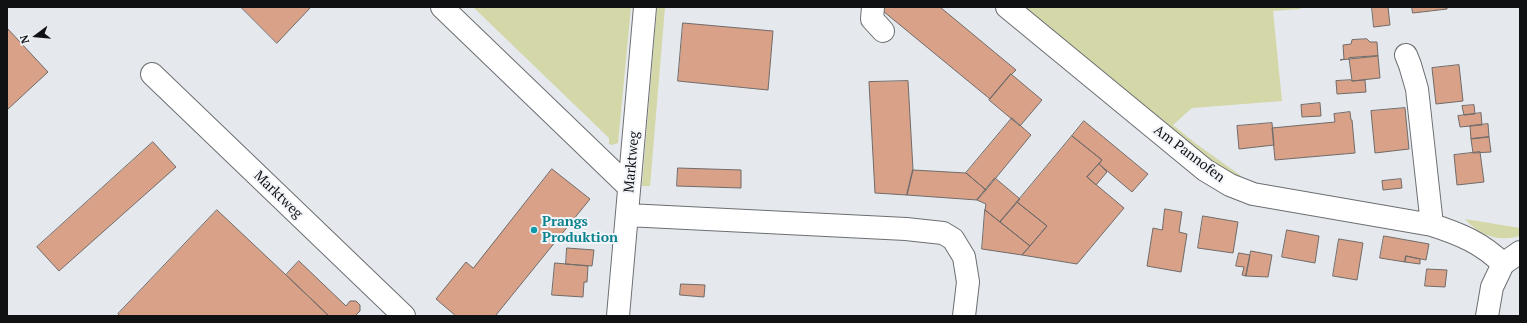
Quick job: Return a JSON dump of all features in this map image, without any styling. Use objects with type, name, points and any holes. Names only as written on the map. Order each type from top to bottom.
[{"type":"street","points":[[442,7],[629,187]]},
{"type":"street","name":"Marktweg","points":[[618,316],[645,7]]},
{"type":"street","points":[[873,7],[872,19],[883,31]]},
{"type":"street","name":"Am Pannofen","points":[[1007,7],[1205,170],[1230,185],[1253,194],[1432,224],[1474,241],[1492,253],[1512,258],[1492,287],[1487,316]]},
{"type":"street","points":[[1406,55],[1416,89],[1432,224]]},
{"type":"street","name":"Marktweg","points":[[152,74],[404,316]]},
{"type":"street","points":[[627,215],[906,229],[943,233],[952,239],[964,257],[968,282],[964,316]]},
{"type":"green space","points":[[473,7],[631,7],[618,143],[612,145],[609,144],[609,138]]},
{"type":"green space","points":[[657,7],[665,7],[650,186],[642,186]]},
{"type":"green space","points":[[1019,7],[1300,7],[1301,9],[1273,11],[1282,101],[1192,108],[1173,125],[1195,143],[1244,178],[1217,167]]},
{"type":"green space","points":[[1465,219],[1520,228],[1520,236],[1512,238],[1497,238],[1490,236],[1477,230]]},
{"type":"building","points":[[241,7],[311,7],[277,43]]},
{"type":"building","points":[[886,7],[940,7],[1016,70],[990,99],[883,11]]},
{"type":"building","points":[[1372,7],[1388,7],[1390,25],[1374,27]]},
{"type":"building","points":[[1412,7],[1447,7],[1447,9],[1413,13]]},
{"type":"building","points":[[683,23],[773,31],[768,90],[678,81]]},
{"type":"building","points":[[7,28],[48,72],[7,110]]},
{"type":"building","points":[[1367,39],[1370,42],[1377,42],[1378,56],[1340,60],[1344,59],[1343,45],[1351,44],[1352,40]]},
{"type":"building","points":[[1378,56],[1380,78],[1352,81],[1349,58]]},
{"type":"building","points":[[1459,65],[1463,101],[1436,104],[1432,68]]},
{"type":"building","points":[[1011,74],[1042,100],[1020,126],[989,100]]},
{"type":"building","points":[[1365,80],[1366,92],[1337,94],[1336,81]]},
{"type":"building","points":[[908,81],[913,170],[907,195],[875,193],[869,82]]},
{"type":"building","points":[[1320,103],[1321,116],[1302,117],[1301,105]]},
{"type":"building","points":[[1474,105],[1475,114],[1464,115],[1462,106]]},
{"type":"building","points":[[1405,108],[1409,149],[1375,153],[1371,111]]},
{"type":"building","points":[[1350,112],[1355,153],[1275,160],[1272,128],[1335,122],[1334,114]]},
{"type":"building","points":[[1481,113],[1482,125],[1460,127],[1458,116]]},
{"type":"building","points":[[1012,118],[1031,135],[986,190],[966,173]]},
{"type":"building","points":[[1084,121],[1148,174],[1132,192],[1099,164],[1102,160],[1072,136]]},
{"type":"building","points":[[1272,123],[1274,145],[1239,149],[1237,126]]},
{"type":"building","points":[[1488,124],[1489,137],[1471,139],[1470,126]]},
{"type":"building","points":[[1072,136],[1102,160],[1087,177],[1124,208],[1077,264],[1022,255],[1047,226],[1017,202]]},
{"type":"building","points":[[1489,137],[1491,152],[1473,153],[1471,139]]},
{"type":"building","points":[[153,142],[176,167],[59,271],[37,247]]},
{"type":"building","points":[[1480,152],[1484,182],[1457,185],[1454,155]]},
{"type":"building","points":[[1099,164],[1107,172],[1096,185],[1087,177]]},
{"type":"building","points":[[678,168],[741,170],[741,188],[677,186]]},
{"type":"building","name":"Prangs Produktion","points":[[552,169],[590,199],[496,315],[497,316],[456,316],[436,299],[466,262],[473,268]]},
{"type":"building","points":[[913,170],[966,173],[986,190],[977,200],[907,195]]},
{"type":"building","points":[[995,178],[1020,199],[1000,222],[985,210],[986,204],[977,200]]},
{"type":"building","points":[[1401,179],[1402,188],[1383,190],[1382,181]]},
{"type":"building","points":[[1017,202],[1047,226],[1030,246],[1000,222]]},
{"type":"building","points":[[1165,209],[1182,212],[1179,232],[1187,234],[1181,272],[1147,266],[1153,228],[1162,230]]},
{"type":"building","points":[[217,210],[329,316],[120,316],[118,314]]},
{"type":"building","points":[[985,210],[1030,246],[1022,255],[982,249]]},
{"type":"building","points":[[1203,216],[1238,222],[1233,253],[1198,248]]},
{"type":"building","points":[[1287,230],[1319,236],[1315,263],[1282,257]]},
{"type":"building","points":[[1384,236],[1429,244],[1426,260],[1406,256],[1405,262],[1380,258]]},
{"type":"building","points":[[1339,239],[1363,243],[1357,280],[1333,276]]},
{"type":"building","points":[[567,248],[594,250],[592,266],[566,264]]},
{"type":"building","points":[[1251,251],[1272,255],[1268,277],[1246,276]]},
{"type":"building","points":[[1239,253],[1250,255],[1246,276],[1242,275],[1244,267],[1236,266]]},
{"type":"building","points":[[1406,256],[1420,259],[1420,264],[1405,262]]},
{"type":"building","points":[[299,261],[346,306],[350,301],[356,301],[360,305],[360,311],[356,315],[357,316],[329,316],[286,275]]},
{"type":"building","points":[[555,263],[588,266],[587,282],[584,282],[583,297],[552,295]]},
{"type":"building","points":[[1427,269],[1447,270],[1445,287],[1425,286]]},
{"type":"building","points":[[681,284],[705,285],[704,297],[680,295]]},
{"type":"place","name":"Prangs Produktion","points":[[534,230]]}]
